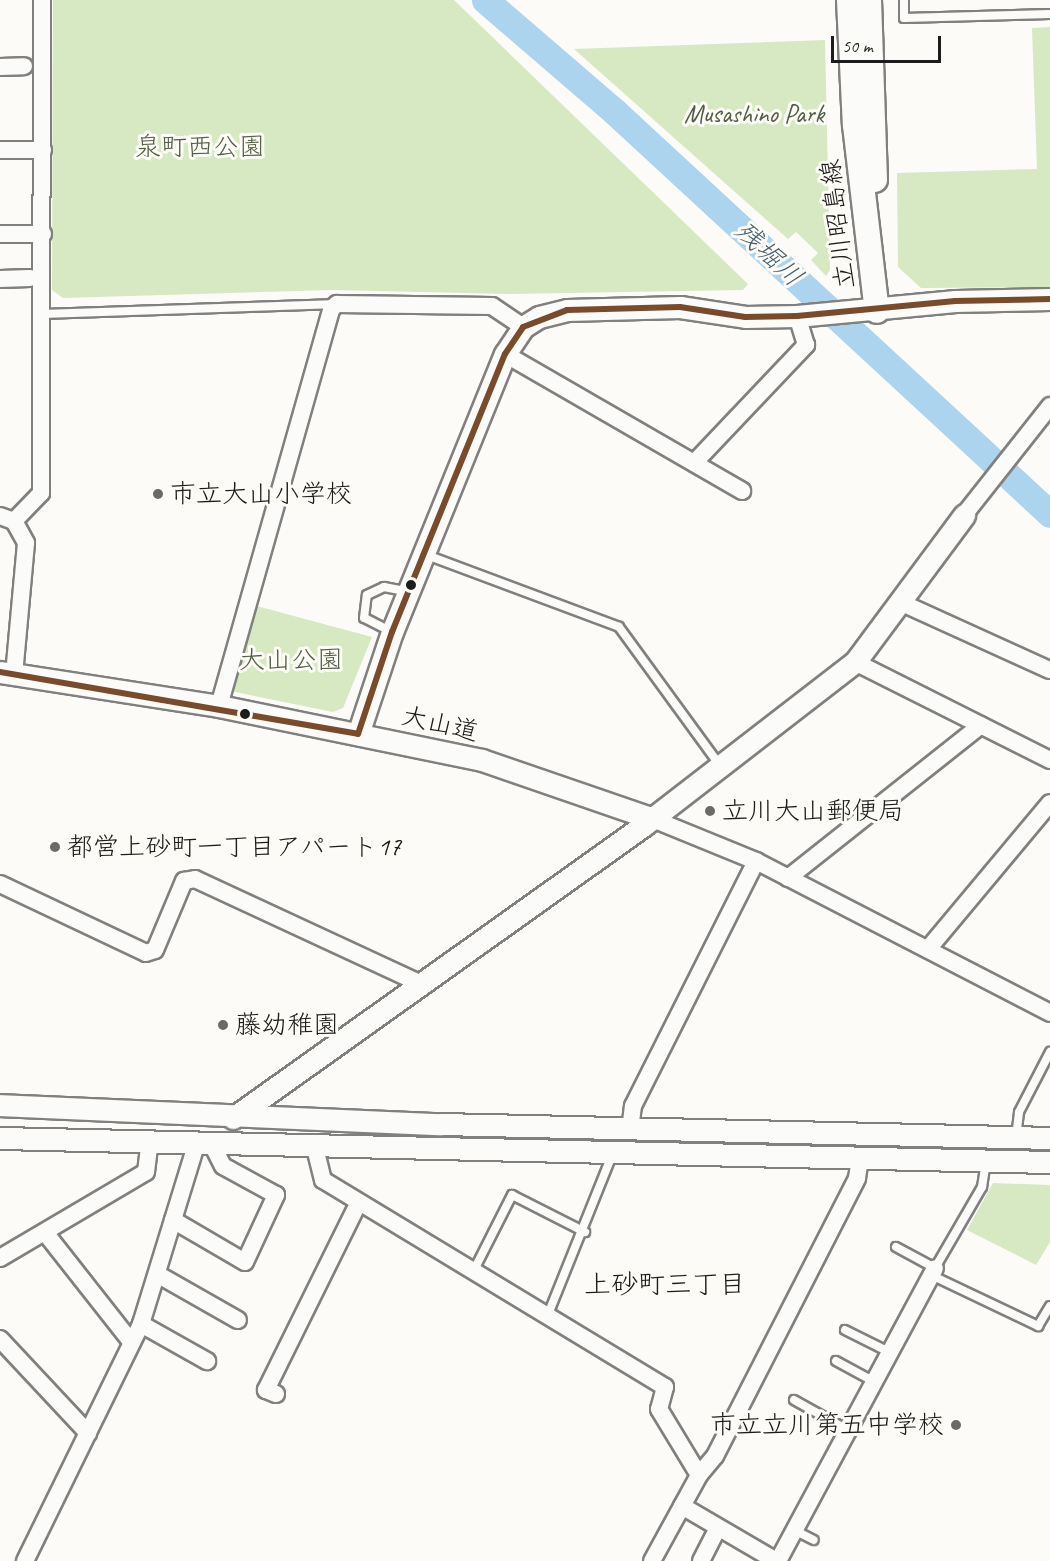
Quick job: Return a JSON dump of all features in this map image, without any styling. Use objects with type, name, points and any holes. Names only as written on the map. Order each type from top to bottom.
[{"type":"main road","name":"立川昭島線","points":[[849,0],[855,125],[870,312]]},
{"type":"main road","name":"立川昭島線","points":[[869,0],[870,312]]},
{"type":"street","points":[[7,673],[26,543],[7,519],[41,493],[39,314],[43,234],[42,0]]},
{"type":"street","points":[[0,67],[24,66]]},
{"type":"street","points":[[0,150],[43,150]]},
{"type":"street","points":[[0,234],[43,234]]},
{"type":"street","points":[[0,279],[30,278]]},
{"type":"street","points":[[358,734],[392,632],[505,354],[523,327],[567,310],[680,307],[745,317],[801,316],[870,312],[955,301],[1050,299]]},
{"type":"street","points":[[219,706],[326,321],[338,303],[492,306],[523,327]]},
{"type":"street","points":[[694,463],[806,345],[801,316]]},
{"type":"street","points":[[505,354],[742,491]]},
{"type":"street","points":[[28,1560],[141,1324],[173,1220],[204,1142],[236,1116],[422,984],[855,662],[902,603],[963,515],[1049,408]]},
{"type":"street","points":[[902,603],[1050,670]]},
{"type":"street","points":[[855,662],[1050,760]]},
{"type":"street","name":"大山道","points":[[7,673],[219,706],[482,760],[648,817]]},
{"type":"street","points":[[788,878],[981,725]]},
{"type":"street","points":[[928,949],[1050,803]]},
{"type":"street","points":[[648,817],[756,861],[1050,1013]]},
{"type":"street","points":[[630,1130],[633,1106],[756,861]]},
{"type":"street","points":[[1,887],[146,953],[155,950],[184,881],[195,879],[422,984]]},
{"type":"street","points":[[0,1105],[630,1130],[1050,1139]]},
{"type":"street","points":[[652,1561],[699,1474],[715,1456],[857,1178],[881,1142],[895,1135]]},
{"type":"street","points":[[0,1138],[150,1139],[614,1150],[870,1160],[1050,1162]]},
{"type":"street","points":[[0,1258],[46,1235],[146,1172],[150,1139]]},
{"type":"street","points":[[173,1220],[245,1262],[276,1195],[223,1166],[204,1142]]},
{"type":"street","points":[[315,1144],[322,1180],[358,1204],[475,1268],[549,1312],[665,1387],[659,1409],[699,1474]]},
{"type":"street","points":[[276,1394],[266,1390],[358,1204]]},
{"type":"street","points":[[46,1235],[132,1343]]},
{"type":"street","points":[[682,1506],[777,1561],[933,1271]]},
{"type":"street","points":[[157,1274],[238,1320]]},
{"type":"street","points":[[141,1324],[207,1361]]},
{"type":"street","points":[[0,1339],[88,1433]]},
{"type":"street","points":[[700,1561],[718,1528]]},
{"type":"lane","points":[[904,0],[904,18],[1050,14]]},
{"type":"lane","points":[[39,314],[338,303]]},
{"type":"lane","points":[[424,554],[619,627],[719,764]]},
{"type":"lane","points":[[392,632],[364,618],[367,595],[384,587],[409,592]]},
{"type":"lane","points":[[1016,1138],[1019,1112],[1050,1052]]},
{"type":"lane","points":[[549,1312],[585,1232],[614,1150]]},
{"type":"lane","points":[[933,1271],[982,1187],[986,1161]]},
{"type":"lane","points":[[475,1268],[512,1195],[585,1232]]},
{"type":"lane","points":[[896,1247],[933,1271],[1038,1326],[1050,1306]]},
{"type":"lane","points":[[845,1330],[889,1352]]},
{"type":"lane","points":[[836,1361],[873,1381]]},
{"type":"lane","points":[[795,1400],[846,1429]]},
{"type":"lane","points":[[794,1530],[814,1539]]},
{"type":"green space","name":"泉町西公園","points":[[53,0],[454,0],[748,284],[743,290],[510,294],[331,290],[63,298],[52,290]]},
{"type":"green space","points":[[1050,27],[1050,287],[921,288],[898,267],[897,173],[1037,169],[1032,28]]},
{"type":"green space","name":"Musashino Park","points":[[825,40],[830,270],[826,276],[811,260],[818,253],[796,232],[788,239],[574,49]]},
{"type":"green space","name":"大山公園","points":[[253,605],[372,637],[343,708],[333,712],[230,691]]},
{"type":"green space","points":[[993,1183],[1050,1185],[1050,1242],[1036,1265],[967,1230]]},
{"type":"waterway","name":"残堀川","points":[[485,0],[615,112],[1050,514]]},
{"type":"transit line","points":[[0,672],[358,734],[392,632],[505,354],[523,327],[567,310],[680,307],[745,317],[797,316],[955,301],[1050,299]]},
{"type":"place","name":"市立大山小学校","points":[[158,494]]},
{"type":"place","name":"立川大山郵便局","points":[[710,811]]},
{"type":"place","name":"都営上砂町一丁目アパート17","points":[[55,847]]},
{"type":"place","name":"藤幼稚園","points":[[223,1025]]},
{"type":"place","name":"市立立川第五中学校","points":[[956,1425]]},
{"type":"district","name":"上砂町三丁目","points":[[665,1285]]}]
